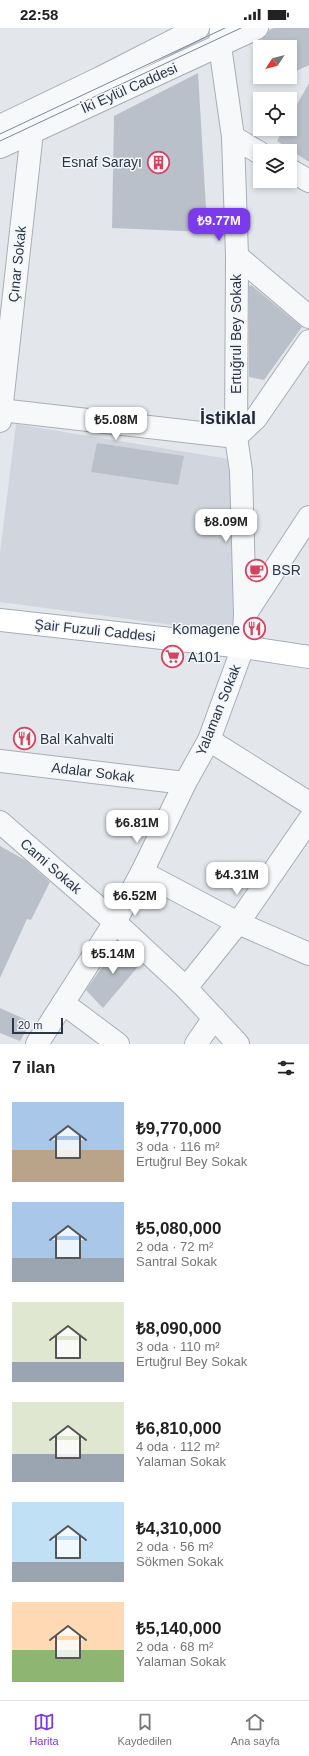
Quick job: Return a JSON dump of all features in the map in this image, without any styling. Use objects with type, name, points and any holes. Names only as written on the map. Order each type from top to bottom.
[{"type":"main road","name":"Şair Fuzuli Caddesi","points":[[0,620],[243,647],[309,657]]},
{"type":"street","points":[[0,126],[100,78],[198,28]]},
{"type":"street","name":"İki Eylül Caddesi","points":[[0,147],[221,37],[257,28]]},
{"type":"street","name":"Ertuğrul Bey Sokak","points":[[221,37],[233,138],[237,256],[236,437],[240,471],[245,615],[243,647]]},
{"type":"street","name":"Çınar Sokak","points":[[0,414],[32,132]]},
{"type":"street","points":[[233,138],[253,149]]},
{"type":"street","points":[[297,174],[309,181]]},
{"type":"street","points":[[237,256],[309,317]]},
{"type":"street","points":[[0,414],[236,437],[256,418],[309,341]]},
{"type":"street","points":[[245,615],[309,517]]},
{"type":"street","name":"Yalaman Sokak","points":[[37,1044],[115,922],[142,872],[185,783],[209,740],[243,647]]},
{"type":"street","points":[[209,740],[309,803]]},
{"type":"street","name":"Adalar Sokak","points":[[0,761],[185,783]]},
{"type":"street","points":[[186,988],[238,923],[309,820]]},
{"type":"street","name":"Cami Sokak","points":[[0,822],[115,922],[186,988],[238,1044]]},
{"type":"street","points":[[142,872],[238,923],[309,954]]},
{"type":"street","points":[[63,1003],[118,1044]]},
{"type":"street","points":[[196,1044],[214,1018]]},
{"type":"shaded area","points":[[16,424],[235,460],[233,633],[0,602],[0,553]]},
{"type":"building","points":[[274,28],[309,28],[309,65],[297,71],[297,40],[261,40],[267,35],[269,30]]},
{"type":"building","name":"Esnaf Sarayı","points":[[198,73],[206,208],[205,232],[112,228],[114,116]]},
{"type":"building","points":[[309,83],[309,162],[297,154],[297,144],[282,144],[277,141],[280,136],[297,136],[297,104]]},
{"type":"building","points":[[251,285],[302,327],[264,380],[249,377],[249,286]]},
{"type":"building","points":[[97,443],[184,456],[178,485],[91,472]]},
{"type":"building","points":[[0,846],[25,860],[50,882],[31,920],[27,919],[0,978]]},
{"type":"building","points":[[119,943],[141,963],[103,1008],[86,990]]},
{"type":"building","points":[[0,1008],[31,1022],[20,1041],[0,1033]]},
{"type":"tram line","points":[[0,134],[225,28]]},
{"type":"tram line","points":[[0,141],[241,28]]},
{"type":"place","name":"Esnaf Sarayı","points":[[158,162]]},
{"type":"place","name":"BSR","points":[[256,570]]},
{"type":"place","name":"Komagene","points":[[255,629]]},
{"type":"place","name":"A101","points":[[172,657]]},
{"type":"place","name":"Bal Kahvalti","points":[[25,739]]},
{"type":"district","name":"İstiklal","points":[[228,418]]}]
